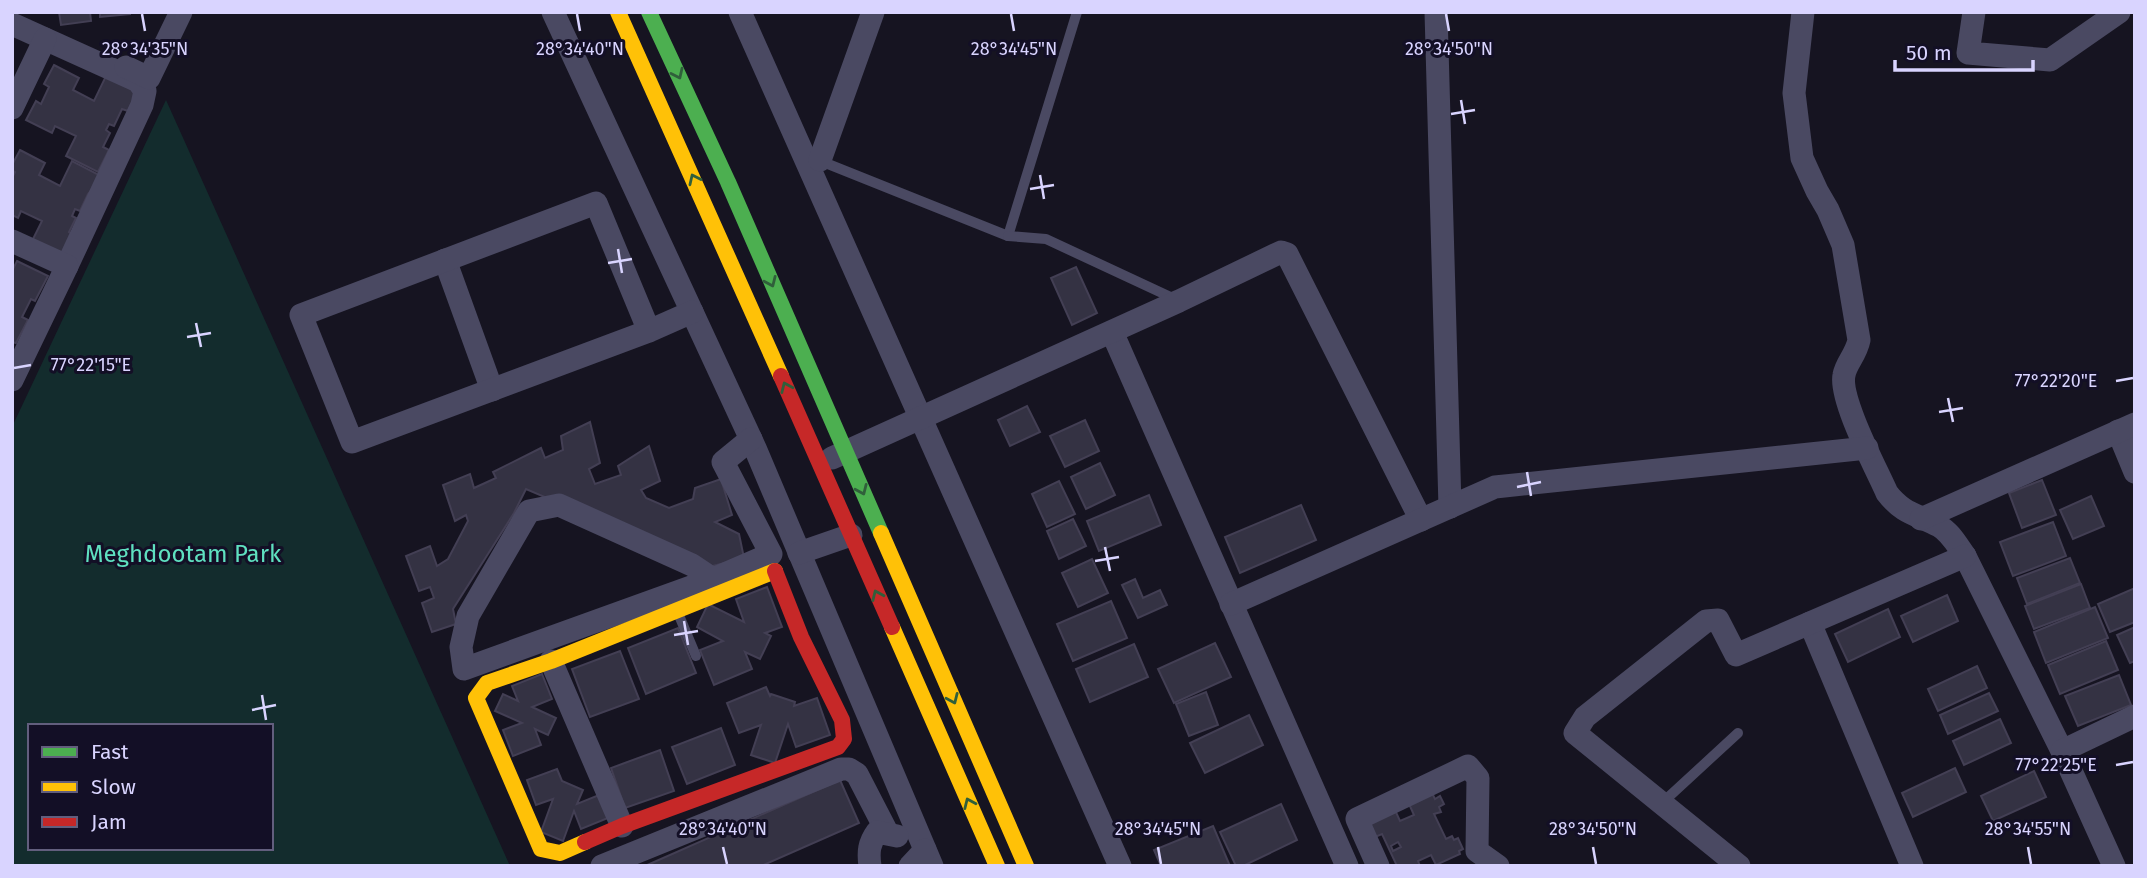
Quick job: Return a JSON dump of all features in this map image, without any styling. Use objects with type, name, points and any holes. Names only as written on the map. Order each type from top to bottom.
[{"type":"street","points":[[12,12],[149,78],[181,12]]},
{"type":"street","points":[[553,12],[751,439],[846,664],[922,855]]},
{"type":"street","points":[[618,12],[996,866]]},
{"type":"street","points":[[649,12],[728,182],[1026,866]]},
{"type":"street","points":[[740,12],[812,157],[921,418],[1120,866]]},
{"type":"street","points":[[812,157],[873,12]]},
{"type":"street","points":[[1436,12],[1450,507]]},
{"type":"street","points":[[1803,12],[1794,93],[1802,158],[1843,245],[1858,340],[1856,353],[1844,373],[1845,391],[1887,493],[1895,504],[1907,513],[1950,534],[1965,556],[2062,751],[2114,866]]},
{"type":"street","points":[[1974,12],[1968,53],[2050,60],[2119,12]]},
{"type":"street","points":[[12,24],[138,81],[145,91],[142,105],[67,266],[18,355],[12,380]]},
{"type":"street","points":[[12,108],[45,39]]},
{"type":"street","points":[[649,331],[596,203],[300,315],[352,442],[649,331],[692,312]]},
{"type":"street","points":[[12,241],[67,266]]},
{"type":"street","points":[[819,463],[1112,332],[1277,253],[1287,254],[1420,520]]},
{"type":"street","points":[[445,260],[492,390]]},
{"type":"street","points":[[1112,332],[1347,866]]},
{"type":"street","points":[[1921,519],[2126,428],[2135,472]]},
{"type":"street","points":[[713,579],[692,565],[559,505],[529,511],[468,616],[461,647],[464,669],[713,579],[771,554],[723,462],[751,439]]},
{"type":"street","points":[[1231,604],[1495,487],[1867,448]]},
{"type":"street","points":[[799,553],[851,535]]},
{"type":"street","points":[[1739,866],[1575,733],[1585,717],[1706,621],[1718,620],[1736,655],[1965,556]]},
{"type":"street","points":[[775,571],[801,637],[842,720],[844,739],[838,747],[622,826],[560,853],[541,849],[476,698],[487,683],[551,661],[775,571]]},
{"type":"street","points":[[801,637],[829,623]]},
{"type":"street","points":[[1810,623],[1912,866]]},
{"type":"street","points":[[551,661],[622,826]]},
{"type":"street","points":[[820,676],[846,664]]},
{"type":"street","points":[[2062,751],[2135,716]]},
{"type":"street","points":[[1331,831],[1468,766],[1478,778],[1477,851],[1498,866]]},
{"type":"street","points":[[602,866],[841,769],[849,769],[857,774],[887,832]]},
{"type":"street","points":[[1357,819],[1378,866]]},
{"type":"street","points":[[870,866],[868,855],[871,840],[877,832],[887,832],[900,838],[922,855]]},
{"type":"lane","points":[[1008,236],[1077,12]]},
{"type":"lane","points":[[812,157],[1008,236],[1046,239],[1179,301]]},
{"type":"lane","points":[[677,610],[696,656]]},
{"type":"lane","points":[[1662,803],[1738,733]]},
{"type":"green space","name":"Meghdootam Park","points":[[166,100],[510,866],[12,866],[12,427]]},
{"type":"building","points":[[59,12],[90,12],[91,21],[61,25]]},
{"type":"building","points":[[100,12],[130,12],[130,14],[100,17]]},
{"type":"building","points":[[54,65],[79,78],[73,90],[94,101],[106,76],[137,92],[128,111],[122,109],[114,126],[109,124],[106,130],[110,133],[103,147],[109,150],[98,172],[66,156],[76,136],[55,126],[52,133],[26,120],[36,101],[41,104],[49,87],[44,84]]},
{"type":"building","points":[[20,150],[45,163],[39,175],[60,186],[72,161],[103,177],[88,194],[80,211],[75,209],[72,216],[76,218],[69,232],[75,235],[63,257],[32,241],[42,221],[21,211],[18,218],[12,215],[12,178],[15,172],[12,165]]},
{"type":"building","points":[[17,261],[48,276],[35,301],[31,299],[22,317],[28,320],[16,343],[12,342],[12,271]]},
{"type":"building","points":[[1076,267],[1097,313],[1072,325],[1051,278]]},
{"type":"building","points":[[1027,406],[1040,432],[1010,446],[998,420]]},
{"type":"building","points":[[1085,420],[1099,451],[1065,467],[1050,436]]},
{"type":"building","points":[[590,422],[600,463],[589,469],[595,484],[621,475],[618,466],[649,446],[660,481],[641,490],[646,498],[669,508],[693,499],[695,488],[721,479],[732,515],[715,522],[739,534],[744,558],[709,567],[526,489],[514,513],[453,609],[456,624],[432,632],[422,603],[434,598],[430,587],[419,591],[406,556],[430,546],[437,566],[448,559],[468,521],[466,515],[455,521],[443,485],[470,474],[474,488],[496,478],[493,472],[541,448],[545,458],[563,450],[561,436]]},
{"type":"building","points":[[1100,463],[1115,495],[1086,509],[1071,477]]},
{"type":"building","points":[[2042,480],[2056,515],[2022,528],[2009,493]]},
{"type":"building","points":[[1059,481],[1075,514],[1047,527],[1032,494]]},
{"type":"building","points":[[1149,495],[1161,525],[1099,551],[1087,521]]},
{"type":"building","points":[[2091,496],[2104,526],[2073,539],[2060,510]]},
{"type":"building","points":[[1301,505],[1316,540],[1240,573],[1225,537]]},
{"type":"building","points":[[1073,519],[1086,546],[1059,559],[1047,531]]},
{"type":"building","points":[[2053,522],[2066,556],[2013,576],[2000,542]]},
{"type":"building","points":[[2070,558],[2080,583],[2027,604],[2017,578]]},
{"type":"building","points":[[1092,559],[1108,593],[1078,607],[1062,573]]},
{"type":"building","points":[[1135,579],[1143,598],[1160,590],[1167,605],[1138,618],[1122,585]]},
{"type":"building","points":[[2081,584],[2090,608],[2034,629],[2025,606]]},
{"type":"building","points":[[767,587],[782,627],[765,633],[771,636],[760,659],[745,652],[752,669],[714,685],[700,650],[723,641],[697,627],[708,604],[744,622],[736,599]]},
{"type":"building","points":[[2135,588],[2135,622],[2110,632],[2098,604]]},
{"type":"building","points":[[1947,595],[1958,621],[1913,642],[1901,616]]},
{"type":"building","points":[[1111,601],[1127,638],[1073,661],[1057,624]]},
{"type":"building","points":[[2095,607],[2108,638],[2046,663],[2034,632]]},
{"type":"building","points":[[1888,609],[1900,637],[1848,662],[1835,634]]},
{"type":"building","points":[[2135,627],[2135,661],[2130,663],[2117,635]]},
{"type":"building","points":[[678,628],[696,673],[646,694],[628,648]]},
{"type":"building","points":[[2106,641],[2118,670],[2060,694],[2048,665]]},
{"type":"building","points":[[1215,643],[1231,677],[1174,703],[1158,669]]},
{"type":"building","points":[[1134,644],[1148,677],[1090,702],[1076,669]]},
{"type":"building","points":[[620,651],[639,699],[590,717],[572,669]]},
{"type":"building","points":[[1977,666],[1987,688],[1938,711],[1928,689]]},
{"type":"building","points":[[542,674],[552,699],[532,707],[556,718],[548,735],[535,729],[541,745],[513,756],[503,730],[522,723],[495,711],[503,694],[518,701],[512,686]]},
{"type":"building","points":[[2119,675],[2131,705],[2078,726],[2065,696]]},
{"type":"building","points":[[766,687],[770,696],[771,694],[795,702],[794,706],[817,698],[830,735],[796,747],[788,724],[775,763],[751,755],[761,725],[739,733],[727,703]]},
{"type":"building","points":[[1206,692],[1218,725],[1189,736],[1176,704]]},
{"type":"building","points":[[1989,693],[1998,711],[1948,734],[1940,715]]},
{"type":"building","points":[[1249,715],[1263,745],[1205,773],[1190,743]]},
{"type":"building","points":[[2000,719],[2011,743],[1964,765],[1953,741]]},
{"type":"building","points":[[721,728],[735,765],[687,784],[672,747]]},
{"type":"building","points":[[660,750],[674,791],[625,808],[611,768]]},
{"type":"building","points":[[1955,768],[1966,792],[1913,817],[1902,793]]},
{"type":"building","points":[[557,769],[562,781],[583,790],[577,804],[599,795],[608,818],[581,829],[574,811],[563,841],[541,832],[553,799],[536,805],[527,780]]},
{"type":"building","points":[[2034,771],[2046,797],[1993,821],[1981,796]]},
{"type":"building","points":[[840,780],[859,823],[761,866],[645,866]]},
{"type":"building","points":[[1432,793],[1435,799],[1440,796],[1444,804],[1439,807],[1441,812],[1434,814],[1446,839],[1452,836],[1454,840],[1458,838],[1463,849],[1459,851],[1460,854],[1436,865],[1431,855],[1418,861],[1420,866],[1397,866],[1382,834],[1375,837],[1368,822],[1395,810],[1400,821],[1414,815],[1409,804]],"holes":[[[1398,842],[1401,847],[1393,851],[1391,846]]]},
{"type":"building","points":[[1281,804],[1297,840],[1243,866],[1236,866],[1220,832]]},
{"type":"building","points":[[1213,826],[1230,866],[1161,866],[1154,850]]},
{"type":"traffic: fast","points":[[649,12],[728,182],[881,533]]},
{"type":"traffic: slow","points":[[618,12],[781,376]]},
{"type":"traffic: slow","points":[[881,533],[1026,866]]},
{"type":"traffic: slow","points":[[585,842],[560,853],[541,849],[476,698],[487,683],[551,661],[775,571]]},
{"type":"traffic: slow","points":[[892,627],[997,866]]},
{"type":"traffic: jam","points":[[781,376],[892,627]]},
{"type":"traffic: jam","points":[[585,842],[838,747],[844,739],[842,720],[801,637],[775,571]]}]
